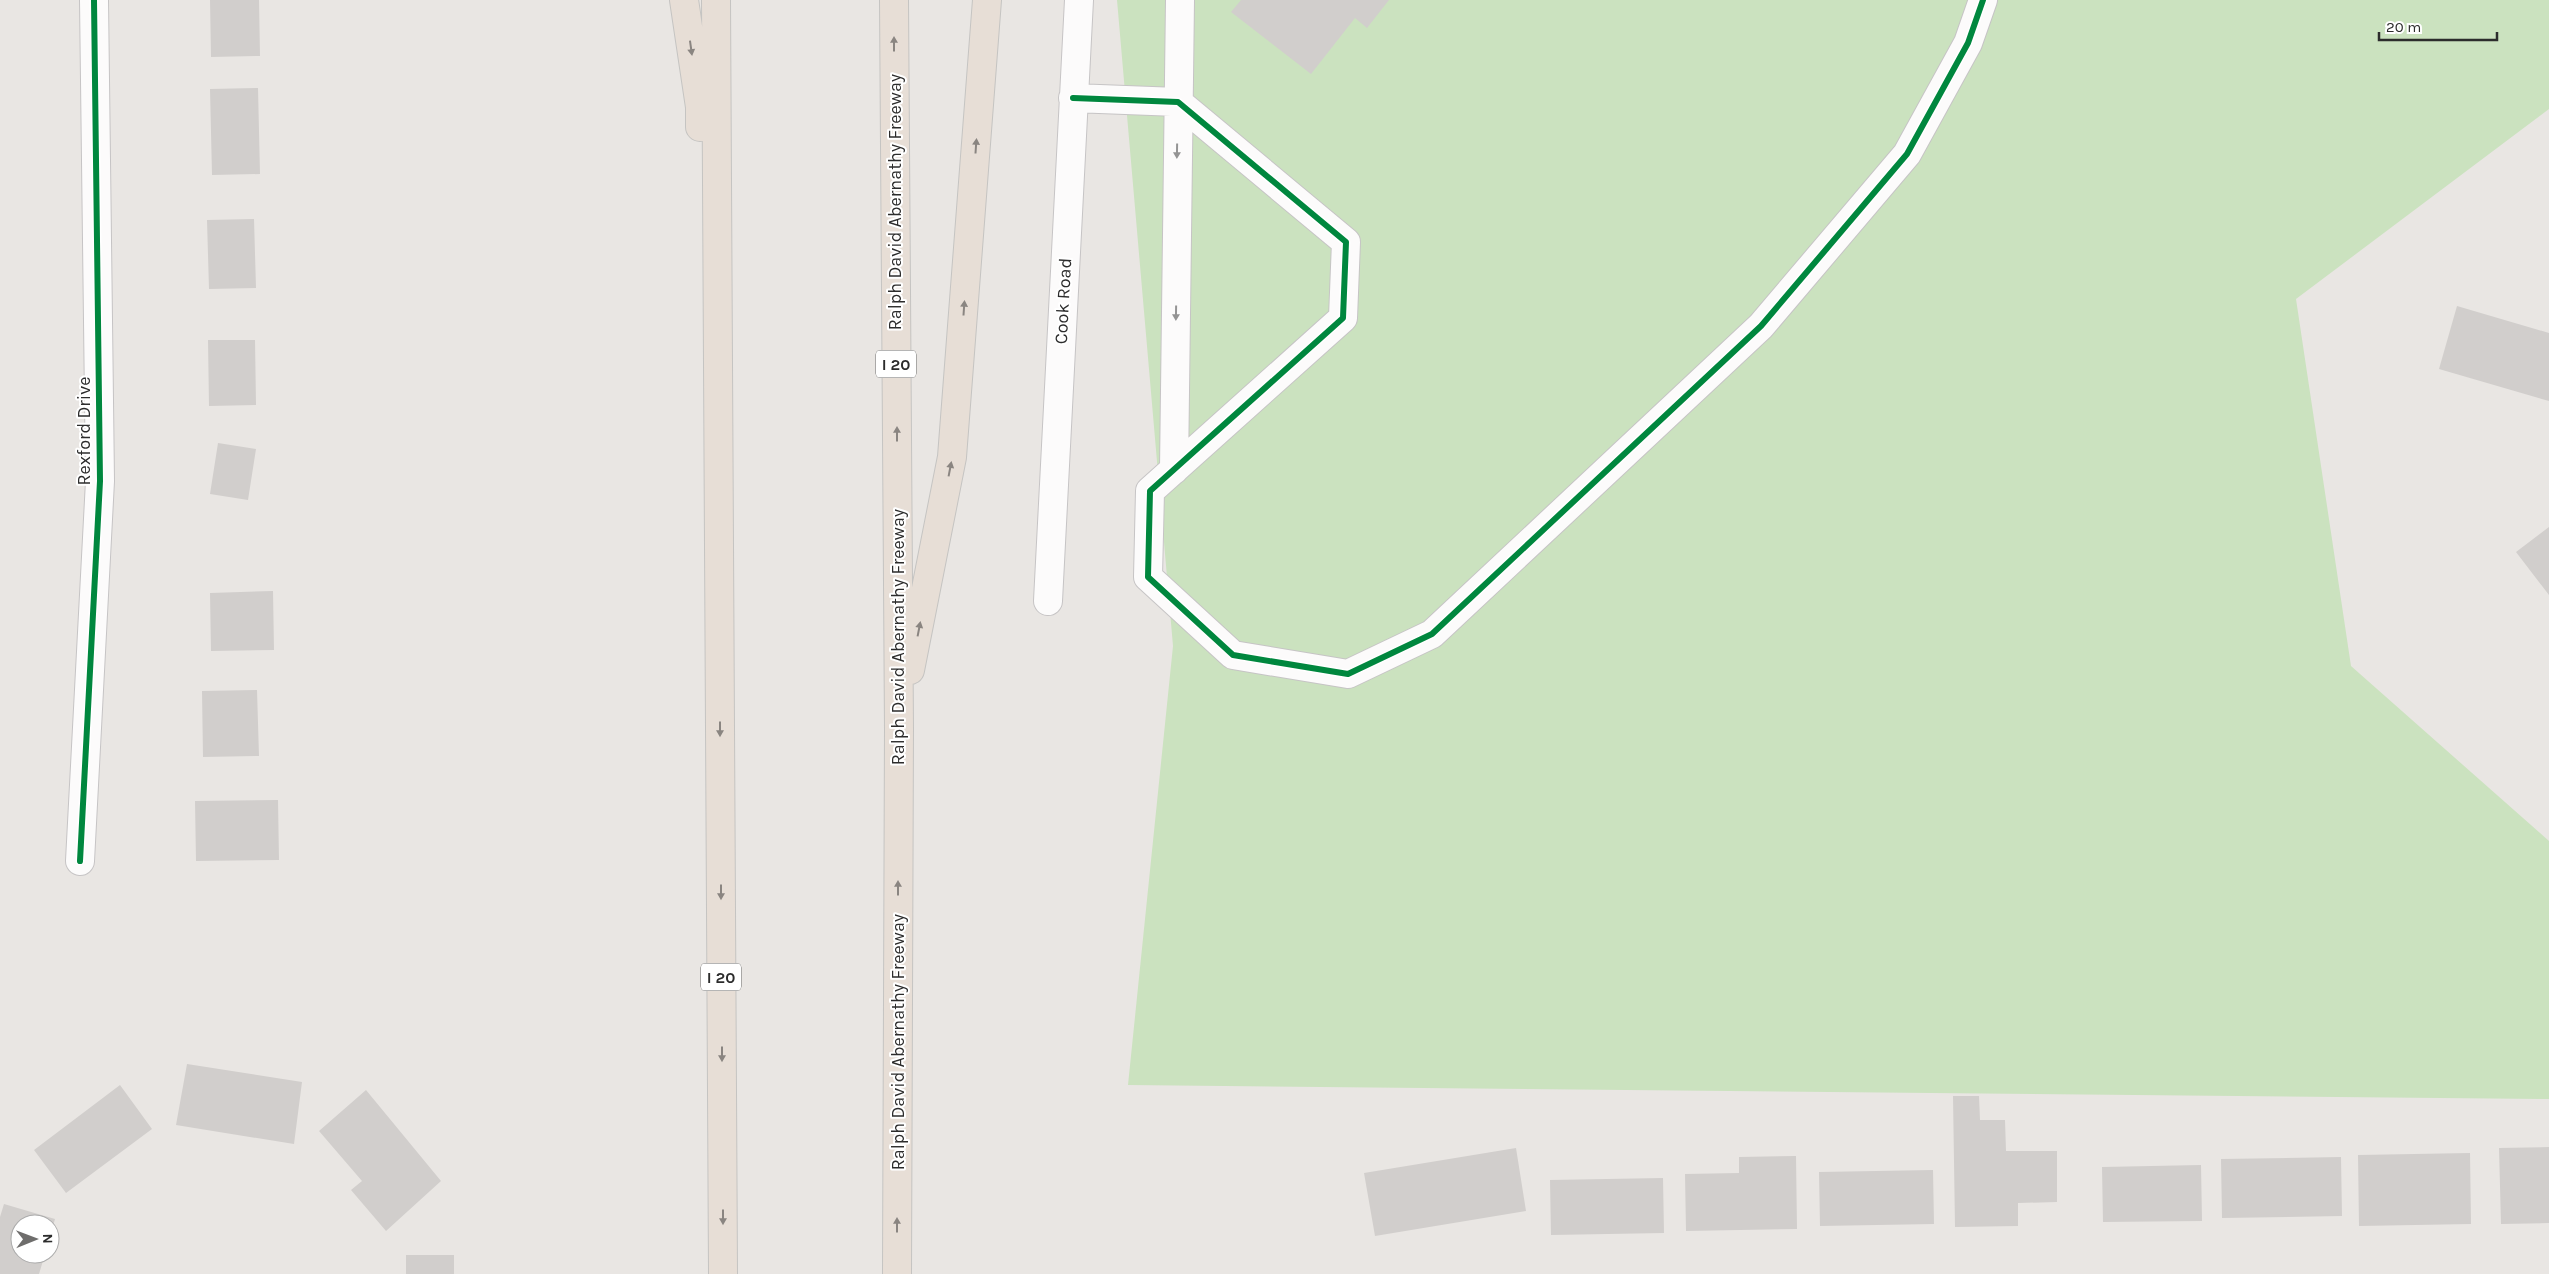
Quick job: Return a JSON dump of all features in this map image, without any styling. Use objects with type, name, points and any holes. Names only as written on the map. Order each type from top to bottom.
[{"type":"highway","points":[[684,0],[700,107],[719,680]]},
{"type":"highway","name":"I 20","points":[[716,0],[723,1274]]},
{"type":"highway","name":"Ralph David Abernathy Freeway","points":[[894,0],[899,728],[897,1274]]},
{"type":"highway","points":[[899,728],[952,456],[987,0]]},
{"type":"street","name":"Rexford Drive","points":[[80,861],[100,481],[94,0]]},
{"type":"street","name":"Cook Road","points":[[1048,601],[1079,0]]},
{"type":"street","points":[[1174,470],[1180,0]]},
{"type":"street","points":[[1073,98],[1178,102],[1346,242],[1343,318],[1150,491],[1148,577],[1234,655],[1348,674],[1432,634],[1760,326],[1907,154],[1968,43],[1984,0]]},
{"type":"green space","points":[[1117,0],[2549,0],[2549,109],[2296,299],[2351,666],[2549,841],[2549,1099],[1128,1085],[1173,646]]},
{"type":"building","points":[[210,0],[259,0],[260,56],[211,57]]},
{"type":"building","points":[[1241,0],[1389,0],[1367,28],[1355,18],[1311,74],[1231,12]]},
{"type":"building","points":[[258,88],[260,174],[212,175],[210,89]]},
{"type":"building","points":[[254,219],[256,288],[209,289],[207,220]]},
{"type":"building","points":[[2457,306],[2549,333],[2549,401],[2439,369]]},
{"type":"building","points":[[208,340],[255,340],[256,405],[209,406]]},
{"type":"building","points":[[218,443],[256,449],[248,500],[210,494]]},
{"type":"building","points":[[2549,527],[2549,595],[2516,552]]},
{"type":"building","points":[[273,591],[274,650],[211,651],[210,593]]},
{"type":"building","points":[[257,690],[259,756],[203,757],[202,691]]},
{"type":"building","points":[[278,800],[279,860],[196,861],[195,801]]},
{"type":"building","points":[[187,1064],[302,1082],[294,1144],[176,1125]]},
{"type":"building","points":[[120,1085],[152,1129],[66,1193],[34,1150]]},
{"type":"building","points":[[366,1090],[441,1181],[386,1231],[351,1190],[362,1181],[319,1131]]},
{"type":"building","points":[[1953,1096],[1979,1096],[1980,1120],[2005,1120],[2006,1151],[2057,1151],[2057,1202],[2018,1203],[2018,1226],[1955,1227]]},
{"type":"building","points":[[2549,1147],[2549,1223],[2501,1224],[2499,1148]]},
{"type":"building","points":[[1516,1148],[1526,1211],[1375,1236],[1364,1173]]},
{"type":"building","points":[[2470,1153],[2471,1224],[2359,1226],[2358,1155]]},
{"type":"building","points":[[1796,1156],[1797,1229],[1686,1231],[1685,1174],[1739,1173],[1739,1157]]},
{"type":"building","points":[[2341,1157],[2342,1216],[2222,1218],[2221,1159]]},
{"type":"building","points":[[2201,1165],[2202,1221],[2103,1222],[2102,1167]]},
{"type":"building","points":[[1933,1170],[1934,1224],[1820,1226],[1819,1172]]},
{"type":"building","points":[[1663,1178],[1664,1233],[1551,1235],[1550,1180]]},
{"type":"building","points":[[4,1204],[38,1214],[10,1214],[10,1264],[42,1264],[39,1274],[0,1274],[0,1217]]},
{"type":"building","points":[[406,1255],[454,1255],[454,1274],[406,1274]]},
{"type":"cycle path","points":[[80,861],[100,481],[94,0]]},
{"type":"cycle path","points":[[1073,98],[1178,102],[1346,242],[1343,318],[1150,491],[1148,577],[1233,655],[1348,674],[1432,634],[1761,326],[1907,154],[1968,43],[1983,0]]}]
